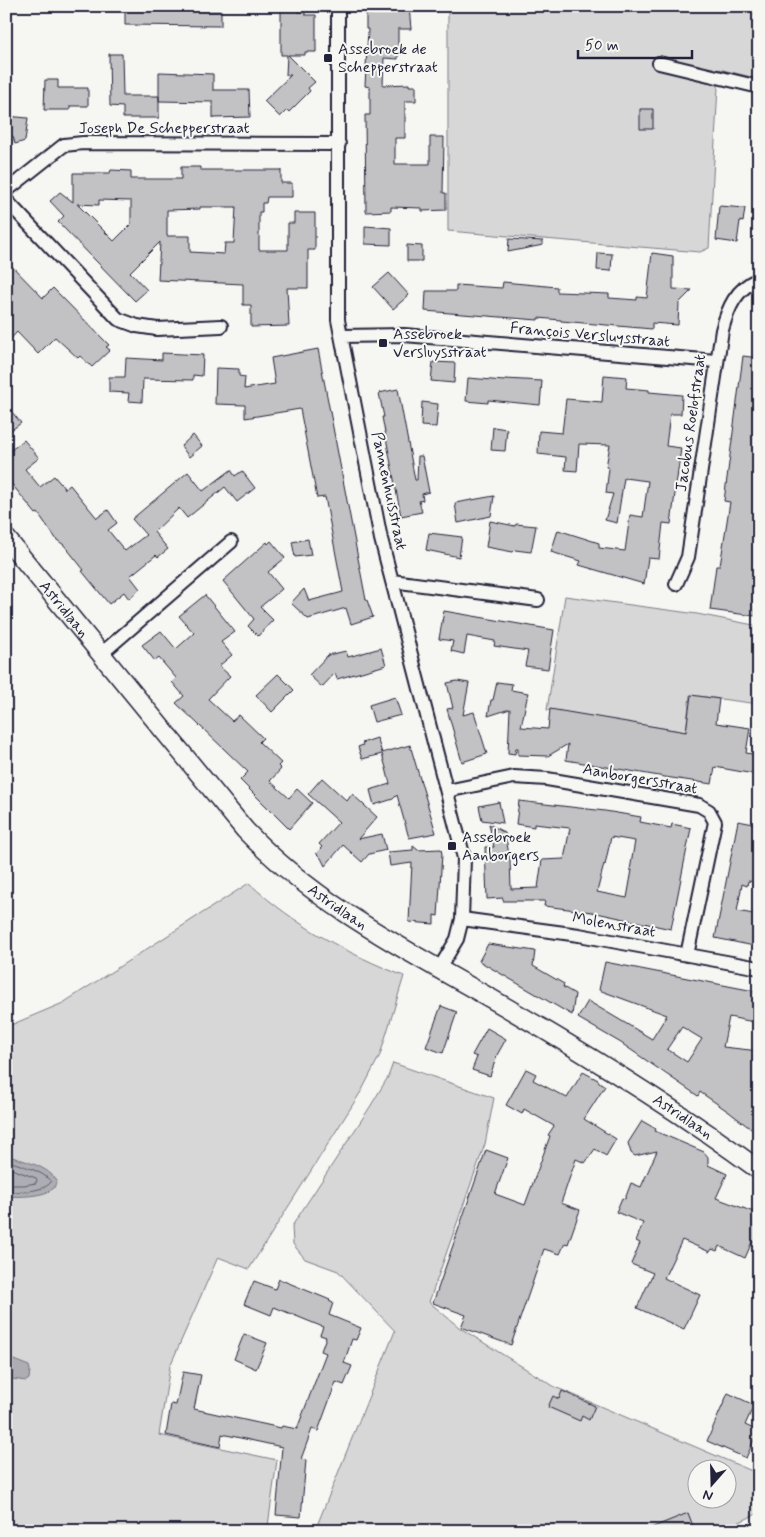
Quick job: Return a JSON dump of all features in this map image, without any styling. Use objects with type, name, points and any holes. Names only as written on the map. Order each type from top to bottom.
[{"type":"main road","name":"Astridlaan","points":[[6,538],[245,830],[263,849],[310,889],[346,914],[643,1090],[759,1170]]},
{"type":"street","name":"Pannenhuisstraat","points":[[338,6],[338,320],[381,538],[464,858],[462,919],[457,939],[439,969]]},
{"type":"street","points":[[660,62],[759,87]]},
{"type":"street","name":"Joseph De Schepperstraat","points":[[6,191],[64,145],[83,143],[339,144]]},
{"type":"street","points":[[6,200],[118,319],[137,326],[157,328],[221,326]]},
{"type":"street","name":"Jacobus Roelofstraat","points":[[676,584],[688,557],[716,361],[728,308],[739,291],[759,279]]},
{"type":"street","name":"François Versluysstraat","points":[[342,336],[404,335],[716,361]]},
{"type":"street","points":[[101,654],[231,542]]},
{"type":"street","points":[[392,581],[538,600]]},
{"type":"street","name":"Aanborgersstraat","points":[[447,791],[514,777],[547,780],[699,805],[709,811],[715,822],[687,955]]},
{"type":"street","name":"Molenstraat","points":[[462,919],[578,935],[759,968]]},
{"type":"shaded area","points":[[448,6],[759,6],[759,79],[719,69],[709,248],[700,252],[448,231]]},
{"type":"shaded area","points":[[565,596],[697,614],[759,626],[759,704],[690,695],[686,732],[547,710]]},
{"type":"shaded area","points":[[249,883],[284,912],[322,937],[362,958],[404,976],[380,1055],[362,1090],[249,1269],[218,1257],[170,1366],[159,1435],[277,1460],[268,1526],[316,1528],[395,1331],[338,1271],[305,1259],[293,1244],[292,1226],[370,1107],[388,1077],[393,1063],[494,1098],[485,1144],[429,1302],[460,1328],[555,1387],[726,1460],[688,1460],[688,1510],[738,1510],[738,1465],[759,1474],[759,1513],[720,1531],[6,1531],[6,1027],[63,1003]]},
{"type":"water","points":[[6,1155],[34,1164],[47,1171],[57,1181],[54,1188],[38,1195],[6,1196]]},
{"type":"water","points":[[6,1357],[29,1366],[29,1379],[26,1381],[12,1379],[6,1381]]},
{"type":"building","points":[[125,6],[204,6],[204,10],[221,10],[221,26],[125,25]]},
{"type":"building","points":[[281,6],[298,6],[298,12],[305,12],[305,15],[316,15],[316,52],[305,52],[305,55],[288,55],[315,82],[308,88],[310,91],[289,112],[287,110],[280,117],[264,101],[291,75],[286,75],[287,55],[281,55]]},
{"type":"building","points":[[372,6],[409,6],[411,29],[398,29],[398,59],[384,58],[383,85],[409,84],[409,86],[416,86],[416,101],[405,101],[405,138],[395,138],[395,164],[430,164],[430,137],[444,137],[443,193],[446,193],[446,210],[422,211],[422,208],[391,207],[391,211],[366,212],[365,115],[370,115],[370,87],[365,86],[368,29],[366,29],[366,14],[372,14]]},
{"type":"building","points":[[109,54],[122,54],[123,96],[159,96],[159,118],[123,118],[123,107],[110,106]]},
{"type":"building","points":[[159,72],[213,74],[213,90],[249,90],[250,117],[213,118],[213,102],[159,101]]},
{"type":"building","points":[[45,80],[58,80],[58,88],[88,88],[88,106],[70,106],[70,110],[44,110]]},
{"type":"building","points":[[640,109],[653,109],[653,129],[640,129]]},
{"type":"building","points":[[6,116],[28,118],[25,141],[15,144],[13,136],[6,136]]},
{"type":"building","points":[[181,167],[200,167],[200,170],[281,170],[281,183],[292,183],[292,197],[267,197],[266,203],[262,203],[262,212],[259,212],[259,250],[288,250],[288,223],[294,223],[294,213],[315,213],[315,250],[308,250],[308,288],[287,288],[289,326],[251,327],[251,305],[243,305],[243,284],[158,280],[160,242],[130,272],[147,290],[135,301],[58,222],[64,216],[50,201],[60,192],[73,202],[73,173],[110,173],[111,170],[131,171],[131,179],[181,179]],"holes":[[[99,200],[131,201],[131,224],[114,241],[77,204],[99,205]],[[200,207],[236,207],[234,243],[225,243],[224,254],[190,252],[190,236],[167,236],[167,210],[200,209]]]},
{"type":"building","points":[[719,206],[745,208],[743,222],[740,221],[737,243],[716,240]]},
{"type":"building","points":[[365,226],[391,228],[391,245],[365,244]]},
{"type":"building","points":[[509,239],[543,241],[543,245],[508,252]]},
{"type":"building","points":[[407,245],[422,246],[422,261],[407,261]]},
{"type":"building","points":[[598,253],[612,254],[611,271],[597,270]]},
{"type":"building","points":[[652,253],[673,256],[673,289],[692,290],[679,303],[678,325],[652,323],[652,329],[538,318],[538,320],[425,311],[426,291],[456,291],[456,285],[502,288],[503,282],[557,287],[557,292],[609,294],[609,298],[637,300],[637,297],[647,298]]},
{"type":"building","points":[[6,260],[43,298],[53,288],[109,345],[106,347],[110,350],[92,367],[80,356],[78,358],[55,337],[38,354],[17,332],[6,344]]},
{"type":"building","points":[[389,273],[409,295],[393,309],[373,287]]},
{"type":"building","points":[[318,349],[366,600],[373,617],[351,624],[346,608],[308,619],[291,603],[304,589],[309,601],[343,592],[325,497],[317,498],[300,409],[245,418],[245,405],[215,404],[216,368],[239,369],[239,376],[245,377],[244,389],[275,384],[271,358]]},
{"type":"building","points":[[162,353],[203,355],[202,376],[193,375],[193,380],[143,379],[142,402],[128,401],[129,393],[109,392],[109,377],[125,377],[126,358],[162,360]]},
{"type":"building","points":[[743,356],[759,358],[759,577],[755,616],[710,610],[716,566],[720,566],[730,502],[724,501]]},
{"type":"building","points":[[433,362],[455,363],[454,383],[431,381]]},
{"type":"building","points":[[604,375],[627,377],[626,388],[682,395],[681,414],[670,414],[666,446],[681,448],[671,524],[663,523],[659,559],[648,558],[644,584],[579,565],[581,561],[551,552],[558,530],[599,543],[599,548],[625,551],[630,515],[643,517],[648,481],[624,478],[617,523],[605,520],[613,494],[606,493],[609,468],[606,467],[610,445],[579,444],[577,471],[565,470],[566,457],[538,454],[539,431],[562,433],[566,399],[602,402]]},
{"type":"building","points":[[468,378],[504,381],[505,379],[542,381],[540,405],[488,400],[488,403],[466,401]]},
{"type":"building","points":[[398,389],[415,480],[417,480],[418,456],[422,456],[429,492],[422,494],[423,500],[419,501],[422,512],[401,516],[379,393]]},
{"type":"building","points":[[422,402],[438,404],[436,427],[421,426]]},
{"type":"building","points":[[6,405],[21,423],[6,434]]},
{"type":"building","points":[[493,427],[507,429],[505,451],[491,450]]},
{"type":"building","points":[[193,435],[202,446],[189,457],[181,446]]},
{"type":"building","points":[[24,440],[39,458],[25,469],[40,487],[54,476],[65,489],[70,485],[97,518],[108,510],[117,523],[108,530],[125,551],[146,535],[132,519],[188,472],[203,491],[231,470],[235,476],[242,471],[255,488],[237,502],[225,487],[187,518],[179,508],[154,532],[168,549],[158,557],[156,555],[130,576],[140,589],[129,599],[124,592],[109,604],[64,545],[57,540],[38,513],[36,514],[6,477],[6,454]]},
{"type":"building","points":[[494,496],[491,516],[458,523],[455,503]]},
{"type":"building","points":[[490,521],[515,526],[516,524],[536,526],[531,552],[515,550],[513,552],[486,547]]},
{"type":"building","points":[[429,533],[462,537],[459,557],[426,550]]},
{"type":"building","points":[[308,539],[311,555],[295,557],[292,542]]},
{"type":"building","points":[[271,541],[285,558],[268,572],[282,589],[260,607],[273,620],[258,636],[248,626],[254,619],[223,581],[267,542],[268,544]]},
{"type":"building","points":[[205,595],[235,632],[221,642],[232,655],[219,666],[230,676],[208,699],[232,721],[239,715],[263,738],[259,742],[281,763],[278,766],[281,769],[270,781],[289,798],[297,789],[312,803],[289,829],[240,780],[248,772],[176,703],[184,696],[172,682],[176,678],[159,658],[155,661],[142,645],[161,631],[176,649],[194,633],[179,616]]},
{"type":"building","points":[[444,611],[554,630],[548,669],[525,666],[528,651],[494,646],[495,641],[467,636],[464,654],[451,651],[453,641],[439,639]]},
{"type":"building","points":[[381,648],[386,665],[337,679],[335,673],[322,687],[309,675],[328,655],[346,651],[348,657]]},
{"type":"building","points":[[278,674],[294,690],[272,712],[256,695]]},
{"type":"building","points":[[457,681],[469,683],[463,715],[474,712],[487,754],[462,762],[447,709],[453,708],[447,683]]},
{"type":"building","points":[[497,682],[512,684],[511,690],[528,693],[521,727],[548,729],[550,709],[686,732],[691,695],[719,699],[716,723],[750,728],[746,753],[759,755],[759,775],[715,767],[712,784],[665,777],[566,760],[568,744],[548,756],[518,755],[518,748],[516,748],[515,754],[508,753],[510,709],[488,716]]},
{"type":"building","points":[[395,697],[401,715],[374,722],[369,705]]},
{"type":"building","points":[[377,738],[382,753],[410,745],[436,833],[409,838],[397,795],[393,799],[374,805],[370,790],[390,784],[386,768],[382,754],[362,759],[358,747],[363,745],[362,743]]},
{"type":"building","points":[[322,778],[347,801],[352,794],[377,817],[358,839],[382,834],[386,850],[369,854],[362,862],[343,845],[325,866],[316,853],[322,847],[319,844],[339,822],[308,794]]},
{"type":"building","points":[[519,801],[605,811],[641,817],[640,822],[671,828],[672,824],[691,828],[671,929],[592,912],[544,906],[545,901],[503,901],[503,898],[487,899],[485,847],[494,847],[489,824],[505,833],[510,860],[511,889],[538,888],[542,860],[564,859],[570,828],[534,824],[534,827],[516,824]],"holes":[[[611,837],[635,841],[627,898],[597,892]]]},
{"type":"building","points":[[499,802],[503,823],[482,820],[479,806]]},
{"type":"building","points":[[738,821],[759,825],[759,879],[755,879],[755,882],[748,881],[747,886],[742,884],[737,911],[759,915],[759,947],[715,938]]},
{"type":"building","points":[[413,846],[418,850],[441,849],[438,916],[434,915],[434,924],[409,922],[412,863],[390,866],[388,852],[413,850]]},
{"type":"building","points":[[488,944],[535,951],[533,966],[564,984],[563,987],[575,994],[572,1015],[479,961]]},
{"type":"building","points":[[605,962],[759,992],[759,1023],[729,1017],[723,1047],[759,1051],[759,1135],[700,1092],[698,1096],[621,1043],[578,1018],[588,1001],[652,1039],[667,1015],[599,990]],"holes":[[[682,1027],[702,1039],[687,1062],[667,1049]]]},
{"type":"building","points":[[441,1006],[457,1012],[443,1053],[426,1047]]},
{"type":"building","points":[[487,1028],[506,1039],[497,1055],[490,1076],[472,1070],[477,1057],[472,1055]]},
{"type":"building","points":[[526,1069],[536,1074],[533,1080],[567,1098],[583,1072],[598,1080],[605,1086],[584,1119],[616,1139],[606,1156],[595,1149],[585,1163],[576,1159],[561,1203],[580,1210],[568,1244],[565,1243],[560,1254],[544,1249],[511,1345],[461,1327],[466,1315],[433,1303],[486,1150],[508,1158],[495,1194],[525,1205],[550,1136],[548,1135],[554,1126],[524,1109],[522,1114],[506,1105]]},
{"type":"building","points":[[642,1121],[656,1129],[655,1131],[704,1152],[708,1157],[708,1165],[727,1174],[716,1198],[759,1214],[759,1245],[752,1242],[745,1258],[719,1246],[717,1251],[712,1249],[710,1252],[682,1240],[664,1278],[700,1295],[684,1329],[637,1308],[653,1273],[631,1264],[640,1243],[636,1241],[643,1223],[616,1212],[622,1198],[625,1199],[631,1183],[641,1187],[657,1151],[635,1156],[631,1153],[628,1143]]},
{"type":"building","points":[[279,1279],[330,1300],[333,1303],[329,1315],[361,1328],[356,1340],[352,1339],[344,1363],[352,1366],[344,1385],[336,1382],[318,1431],[312,1429],[301,1459],[306,1460],[301,1517],[276,1515],[282,1447],[222,1434],[220,1447],[166,1435],[171,1404],[176,1405],[183,1372],[201,1375],[194,1409],[281,1428],[282,1426],[297,1429],[326,1353],[321,1351],[326,1337],[320,1335],[323,1327],[274,1307],[271,1315],[244,1304],[254,1281],[275,1289]]},
{"type":"building","points":[[244,1334],[267,1343],[256,1369],[234,1359]]},
{"type":"building","points":[[562,1391],[595,1406],[589,1420],[582,1416],[580,1421],[548,1407],[553,1396],[559,1399]]},
{"type":"building","points":[[728,1393],[754,1405],[745,1425],[758,1431],[746,1458],[707,1441]]},
{"type":"building","points":[[688,1513],[695,1531],[646,1531],[646,1530]]},
{"type":"place","name":"Assebroek de Schepperstraat","points":[[328,58]]},
{"type":"place","name":"Assebroek Versluysstraat","points":[[383,343]]},
{"type":"place","name":"Assebroek Aanborgers","points":[[452,846]]}]
